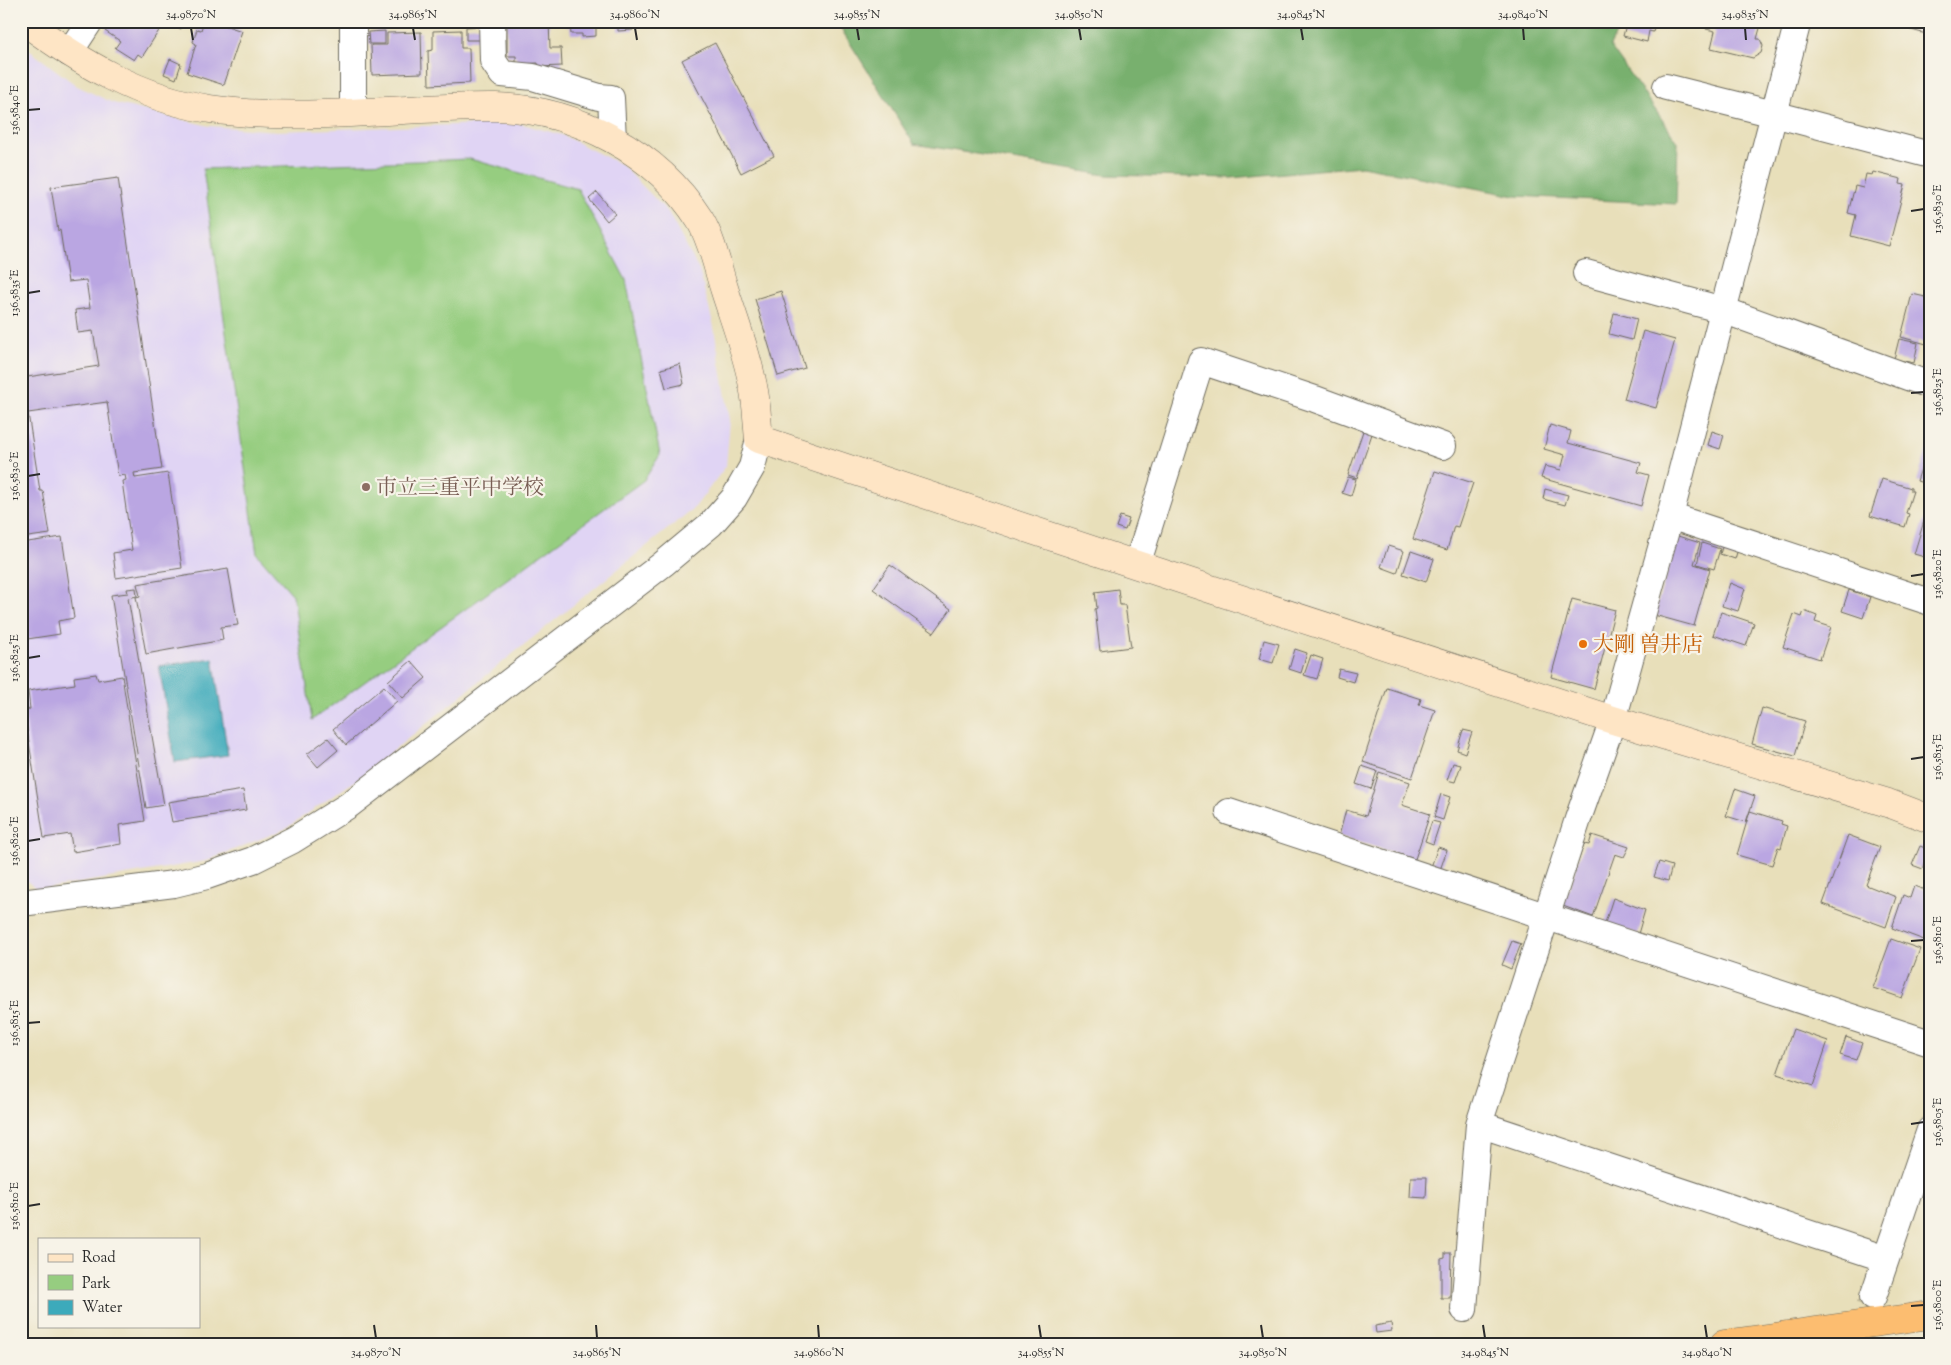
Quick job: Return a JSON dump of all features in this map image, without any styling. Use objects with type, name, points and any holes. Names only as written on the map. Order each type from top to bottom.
[{"type":"highway","points":[[1724,1344],[1930,1315]]},
{"type":"street","points":[[21,903],[174,884],[207,876],[252,860],[293,840],[349,805],[663,564],[711,524],[734,498],[752,467],[759,439],[754,386],[714,253],[701,222],[669,180],[649,163],[613,140],[582,124],[556,115],[515,108],[267,113],[209,109],[155,95],[125,84],[69,54],[24,21]]},
{"type":"street","points":[[69,54],[90,21]]},
{"type":"street","points":[[352,21],[353,112]]},
{"type":"street","points":[[492,21],[494,61],[502,74],[533,77],[611,98],[613,140]]},
{"type":"street","points":[[1464,1309],[1478,1124],[1613,720],[1670,516],[1798,21]]},
{"type":"street","points":[[1666,87],[1930,155]]},
{"type":"street","points":[[1586,273],[1723,310],[1930,385]]},
{"type":"street","points":[[1137,565],[1201,361],[1315,399],[1443,446]]},
{"type":"street","points":[[759,439],[1137,565],[1613,720],[1888,803],[1930,819]]},
{"type":"street","points":[[1670,516],[1930,602]]},
{"type":"street","points":[[1229,812],[1930,1044]]},
{"type":"street","points":[[1478,1124],[1886,1259]]},
{"type":"street","points":[[1873,1296],[1930,1130]]},
{"type":"shaded area","name":"市立三重平中学校","points":[[21,44],[77,86],[113,103],[209,126],[277,131],[518,123],[562,135],[622,165],[668,212],[699,270],[713,323],[730,420],[726,466],[695,507],[359,778],[285,829],[206,861],[38,890],[23,878],[21,873]]},
{"type":"green space","points":[[836,21],[1622,21],[1610,46],[1678,142],[1676,204],[1515,196],[1362,166],[1231,178],[1105,175],[914,144]]},
{"type":"green space","points":[[470,159],[578,189],[626,280],[660,455],[644,480],[312,720],[293,595],[257,554],[203,169]]},
{"type":"water","points":[[213,658],[228,755],[175,762],[159,666]]},
{"type":"building","points":[[111,21],[147,21],[160,29],[142,57],[138,54],[134,60],[115,48],[120,41],[105,31]]},
{"type":"building","points":[[166,21],[185,21],[181,29]]},
{"type":"building","points":[[204,21],[212,21],[242,31],[224,85],[187,73],[196,44],[193,42],[197,29],[201,30]]},
{"type":"building","points":[[507,21],[549,21],[550,48],[561,48],[562,66],[538,67],[538,63],[516,64],[516,56],[507,56]]},
{"type":"building","points":[[566,21],[600,21],[600,25],[596,25],[596,36],[582,37],[582,34],[571,34],[570,26],[566,27]]},
{"type":"building","points":[[618,21],[633,21],[633,30],[618,31]]},
{"type":"building","points":[[1627,21],[1656,21],[1653,32],[1649,31],[1647,42],[1623,36]]},
{"type":"building","points":[[1708,21],[1762,21],[1757,39],[1760,39],[1763,46],[1761,53],[1753,58],[1711,48],[1715,31],[1706,29]]},
{"type":"building","points":[[1901,21],[1930,21],[1930,35],[1900,27]]},
{"type":"building","points":[[481,26],[482,40],[466,40],[466,27]]},
{"type":"building","points":[[461,30],[461,48],[469,48],[470,83],[429,85],[428,51],[433,50],[433,31]]},
{"type":"building","points":[[385,31],[385,44],[369,44],[368,32]]},
{"type":"building","points":[[421,32],[422,73],[372,75],[371,45],[387,45],[387,33]]},
{"type":"building","points":[[715,43],[774,156],[741,173],[682,60]]},
{"type":"building","points":[[170,59],[181,64],[176,79],[164,74]]},
{"type":"building","points":[[1873,172],[1901,179],[1900,184],[1905,185],[1889,246],[1851,236],[1856,215],[1848,213],[1855,186],[1863,188],[1866,174],[1872,175]]},
{"type":"building","points":[[118,178],[162,469],[134,473],[135,478],[168,473],[182,568],[116,578],[113,553],[132,550],[122,481],[126,480],[125,475],[118,476],[107,402],[28,413],[40,491],[43,491],[50,534],[21,538],[21,378],[99,366],[93,331],[78,333],[75,310],[90,308],[86,280],[68,282],[51,187]]},
{"type":"building","points":[[597,192],[615,214],[607,221],[589,199]]},
{"type":"building","points":[[781,291],[805,368],[778,376],[755,299]]},
{"type":"building","points":[[1912,294],[1930,298],[1930,345],[1901,337]]},
{"type":"building","points":[[1614,313],[1637,319],[1632,340],[1609,334]]},
{"type":"building","points":[[1643,331],[1675,340],[1656,408],[1624,399]]},
{"type":"building","points":[[1899,339],[1918,343],[1914,363],[1894,359]]},
{"type":"building","points":[[680,364],[684,384],[666,388],[661,369]]},
{"type":"building","points":[[1550,425],[1571,431],[1568,443],[1641,463],[1638,472],[1649,475],[1641,506],[1541,478],[1545,466],[1561,470],[1565,455],[1544,449]]},
{"type":"building","points":[[1363,431],[1372,434],[1357,478],[1348,475]]},
{"type":"building","points":[[1712,431],[1724,435],[1720,449],[1708,445]]},
{"type":"building","points":[[1930,444],[1930,485],[1917,481]]},
{"type":"building","points":[[1435,471],[1473,483],[1458,527],[1454,526],[1447,550],[1413,539]]},
{"type":"building","points":[[1348,477],[1356,479],[1351,496],[1342,493]]},
{"type":"building","points":[[1882,479],[1911,488],[1911,491],[1913,491],[1906,513],[1909,514],[1905,527],[1870,516]]},
{"type":"building","points":[[1545,489],[1568,495],[1565,505],[1543,499]]},
{"type":"building","points":[[1928,508],[1930,509],[1928,558],[1914,554]]},
{"type":"building","points":[[1120,516],[1129,519],[1125,530],[1116,527]]},
{"type":"building","points":[[1678,536],[1700,543],[1694,564],[1710,569],[1694,626],[1654,615]]},
{"type":"building","points":[[62,537],[74,618],[58,621],[60,634],[21,640],[21,543]]},
{"type":"building","points":[[1702,543],[1720,549],[1714,569],[1697,564]]},
{"type":"building","points":[[1723,544],[1738,549],[1735,559],[1720,554]]},
{"type":"building","points":[[1388,546],[1404,551],[1397,573],[1381,567]]},
{"type":"building","points":[[1411,551],[1434,559],[1426,582],[1403,574]]},
{"type":"building","points":[[890,565],[951,609],[934,633],[873,589]]},
{"type":"building","points":[[228,569],[238,625],[221,627],[223,640],[146,654],[136,597],[140,596],[137,584]]},
{"type":"building","points":[[1730,583],[1745,589],[1738,611],[1722,606]]},
{"type":"building","points":[[136,588],[137,596],[128,598],[164,805],[146,808],[111,595],[128,593],[127,589]]},
{"type":"building","points":[[1118,589],[1120,605],[1125,605],[1131,647],[1100,651],[1095,592]]},
{"type":"building","points":[[1849,590],[1870,597],[1863,618],[1842,611]]},
{"type":"building","name":"大剛 曽井店","points":[[1572,599],[1615,610],[1594,689],[1551,677]]},
{"type":"building","points":[[1804,611],[1817,616],[1815,622],[1831,627],[1820,659],[1783,647],[1794,614],[1802,617]]},
{"type":"building","points":[[1721,612],[1754,623],[1746,646],[1713,635]]},
{"type":"building","points":[[1264,640],[1279,644],[1273,663],[1259,659]]},
{"type":"building","points":[[1295,649],[1307,653],[1301,673],[1289,669]]},
{"type":"building","points":[[1311,655],[1323,659],[1317,679],[1304,675]]},
{"type":"building","points":[[411,661],[426,678],[403,698],[388,681]]},
{"type":"building","points":[[1339,669],[1356,673],[1353,682],[1337,677]]},
{"type":"building","points":[[96,674],[98,680],[122,676],[145,821],[119,825],[121,844],[73,852],[70,834],[44,838],[24,710],[30,709],[28,691],[75,684],[74,677]]},
{"type":"building","points":[[384,686],[397,701],[346,745],[333,729]]},
{"type":"building","points":[[1387,688],[1421,699],[1419,705],[1435,710],[1412,778],[1363,762]]},
{"type":"building","points":[[1762,708],[1805,721],[1795,756],[1752,744]]},
{"type":"building","points":[[1463,730],[1472,732],[1465,753],[1457,750]]},
{"type":"building","points":[[328,738],[338,750],[318,767],[307,754]]},
{"type":"building","points":[[1453,763],[1461,765],[1455,782],[1447,780]]},
{"type":"building","points":[[1362,766],[1377,771],[1371,789],[1356,784]]},
{"type":"building","points":[[1379,772],[1410,782],[1402,805],[1430,814],[1415,859],[1339,836],[1346,810],[1366,816]]},
{"type":"building","points":[[1735,789],[1755,796],[1746,822],[1726,816]]},
{"type":"building","points":[[243,790],[246,810],[172,822],[168,802]]},
{"type":"building","points":[[1441,794],[1450,797],[1443,820],[1434,817]]},
{"type":"building","points":[[1750,811],[1782,821],[1781,824],[1787,826],[1781,848],[1778,847],[1772,865],[1737,855]]},
{"type":"building","points":[[23,816],[27,839],[21,840],[21,817]]},
{"type":"building","points":[[1432,821],[1440,823],[1433,844],[1425,841]]},
{"type":"building","points":[[1592,835],[1629,847],[1624,857],[1615,854],[1593,917],[1563,906],[1584,844],[1589,845]]},
{"type":"building","points":[[1848,835],[1880,847],[1866,885],[1896,897],[1886,927],[1823,904]]},
{"type":"building","points":[[1920,846],[1930,850],[1923,869],[1912,865]]},
{"type":"building","points":[[1438,847],[1447,850],[1440,870],[1431,867]]},
{"type":"building","points":[[1659,862],[1672,866],[1668,881],[1654,877]]},
{"type":"building","points":[[1914,886],[1930,892],[1930,924],[1924,940],[1892,928],[1903,895],[1910,898]]},
{"type":"building","points":[[1613,898],[1645,910],[1638,934],[1605,923]]},
{"type":"building","points":[[1891,939],[1920,949],[1902,998],[1873,988]]},
{"type":"building","points":[[1512,941],[1521,944],[1511,969],[1502,965]]},
{"type":"building","points":[[1793,1029],[1828,1041],[1813,1086],[1777,1074]]},
{"type":"building","points":[[1846,1037],[1862,1043],[1856,1060],[1840,1055]]},
{"type":"building","points":[[1411,1177],[1427,1177],[1426,1198],[1410,1197]]},
{"type":"building","points":[[1445,1253],[1451,1253],[1450,1298],[1441,1298],[1441,1259],[1445,1258]]},
{"type":"building","points":[[1391,1323],[1392,1331],[1376,1333],[1375,1326]]},
{"type":"tunnel","points":[[1857,1344],[1870,1304]]},
{"type":"place","name":"市立三重平中学校","points":[[366,487]]},
{"type":"place","name":"大剛 曽井店","points":[[1583,644]]}]
